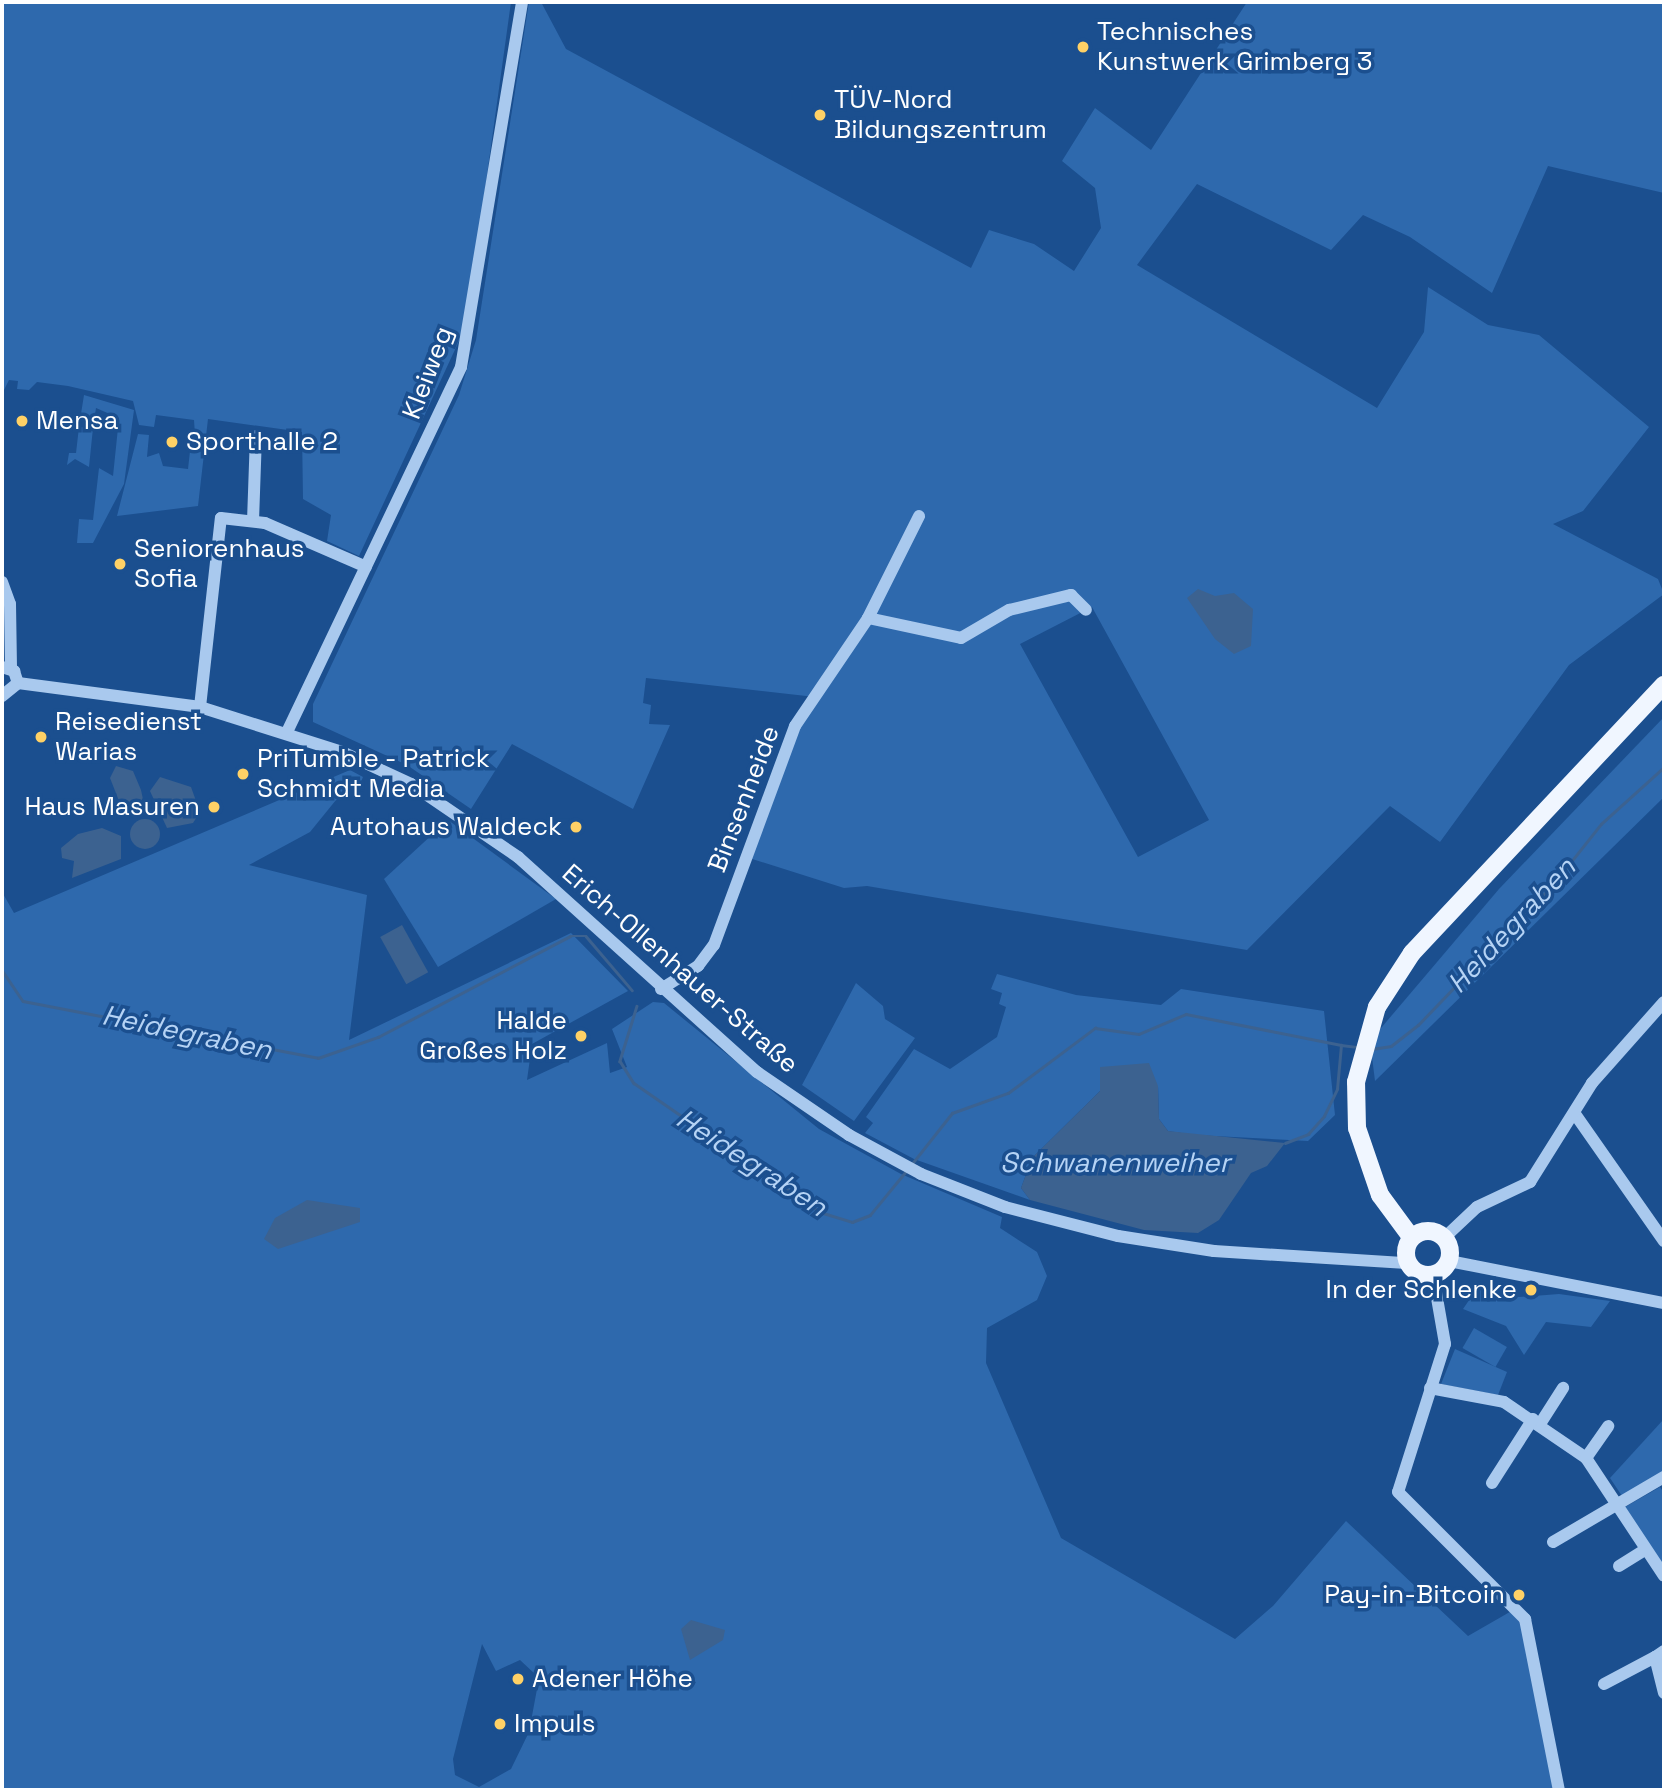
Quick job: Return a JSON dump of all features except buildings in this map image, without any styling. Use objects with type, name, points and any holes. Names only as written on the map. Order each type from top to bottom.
[{"type":"main road","points":[[1411,1237],[1432,1231],[1444,1238],[1449,1261],[1433,1275],[1407,1263],[1411,1237],[1380,1195],[1361,1149],[1354,1105],[1360,1059],[1368,1028],[1412,953],[1664,685]]},
{"type":"street","name":"Kleiweg","points":[[288,732],[469,338],[522,2]]},
{"type":"street","points":[[253,521],[256,436]]},
{"type":"street","name":"Binsenheide","points":[[661,989],[698,966],[714,945],[795,726],[867,618],[919,516]]},
{"type":"street","points":[[200,707],[215,525],[220,518],[253,521],[366,567]]},
{"type":"street","points":[[2,582],[11,615],[6,667],[18,683],[2,696]]},
{"type":"street","points":[[867,618],[961,638],[1009,610],[1071,595],[1086,610]]},
{"type":"street","points":[[2,601],[2,649]]},
{"type":"street","name":"Erich-Ollenhauer-Straße","points":[[18,683],[200,707],[288,732],[375,765],[480,827],[661,989],[801,1104],[915,1171],[1005,1207],[1118,1236],[1366,1265],[1407,1263]]},
{"type":"street","points":[[1444,1238],[1477,1207],[1530,1182],[1603,1068],[1664,1002]]},
{"type":"street","points":[[1575,1114],[1664,1241]]},
{"type":"street","points":[[1449,1261],[1664,1303]]},
{"type":"street","points":[[1433,1275],[1445,1344],[1398,1492],[1525,1619],[1559,1790]]},
{"type":"street","points":[[1430,1388],[1495,1399],[1536,1422],[1586,1458],[1664,1576]]},
{"type":"street","points":[[1492,1483],[1563,1388]]},
{"type":"street","points":[[1586,1458],[1608,1426]]},
{"type":"street","points":[[1553,1542],[1664,1477]]},
{"type":"street","points":[[1619,1566],[1645,1550]]},
{"type":"street","points":[[1604,1684],[1659,1654],[1664,1693]]},
{"type":"shaded area","points":[[2,2],[511,2],[466,326],[359,556],[327,541],[331,515],[303,499],[302,432],[208,419],[198,506],[117,516],[138,434],[149,435],[147,457],[159,453],[163,466],[188,469],[190,451],[196,451],[194,420],[156,415],[154,427],[139,425],[133,401],[68,386],[37,382],[29,390],[17,389],[18,381],[9,380],[2,394]]},
{"type":"shaded area","points":[[529,2],[541,2],[566,49],[971,268],[989,230],[1034,244],[1074,271],[1101,228],[1095,188],[1062,161],[1095,108],[1151,150],[1247,2],[1664,2],[1664,193],[1548,166],[1492,293],[1410,237],[1363,215],[1331,250],[1197,184],[1137,265],[1377,408],[1424,332],[1428,287],[1488,325],[1539,335],[1649,427],[1583,511],[1553,524],[1658,579],[1664,594],[1569,665],[1440,842],[1390,806],[1247,950],[867,886],[844,888],[749,858],[782,765],[815,697],[646,678],[643,703],[651,705],[649,724],[670,725],[633,809],[512,744],[471,809],[407,765],[313,722],[313,704],[459,395],[476,340]],"holes":[[[1092,607],[1209,820],[1138,857],[1020,644]]]},
{"type":"shaded area","points":[[84,395],[134,410],[124,484],[93,543],[77,543],[79,519],[93,520],[99,468],[113,476],[119,418],[96,408],[94,421],[80,420]]},
{"type":"shaded area","points":[[79,427],[93,428],[89,467],[75,459],[67,465],[69,453],[76,453]]},
{"type":"shaded area","points":[[1664,717],[1664,797],[1375,1081],[1370,1041],[1499,889]]},
{"type":"shaded area","points":[[350,770],[363,777],[358,789],[336,800],[310,832],[249,865],[367,895],[349,1040],[571,933],[628,991],[532,1044],[527,1080],[607,1043],[610,1073],[627,1067],[612,1029],[653,1002],[664,1003],[819,1129],[901,1174],[1002,1217],[1000,1228],[1037,1252],[1047,1276],[1037,1300],[987,1328],[986,1363],[1061,1538],[1235,1639],[1273,1606],[1346,1521],[1468,1636],[1515,1609],[1525,1619],[1556,1790],[2,1790],[2,892],[14,913]],"holes":[[[482,1644],[496,1671],[520,1660],[536,1675],[537,1689],[529,1732],[511,1769],[479,1787],[455,1775],[453,1759]]]},
{"type":"shaded area","points":[[448,820],[556,899],[438,967],[384,879]]},
{"type":"shaded area","points":[[997,974],[1076,995],[1161,1005],[1181,989],[1324,1011],[1335,1115],[1308,1141],[1195,1135],[1168,1131],[1159,1119],[1158,1086],[1100,1091],[1032,1158],[1021,1188],[1030,1200],[914,1159],[865,1133],[873,1123],[866,1117],[914,1049],[950,1069],[997,1037],[1006,1007],[999,1004],[1002,993],[991,989]]},
{"type":"shaded area","points":[[856,983],[883,1006],[885,1019],[915,1038],[854,1121],[802,1085]]},
{"type":"shaded area","points":[[1478,1287],[1519,1297],[1559,1294],[1610,1301],[1591,1327],[1546,1322],[1524,1355],[1506,1326],[1463,1309]]},
{"type":"shaded area","points":[[1474,1328],[1507,1347],[1495,1367],[1462,1348]]},
{"type":"shaded area","points":[[1455,1349],[1507,1372],[1498,1395],[1441,1384]]},
{"type":"shaded area","points":[[1663,1420],[1664,1473],[1622,1496],[1610,1478]]},
{"type":"shaded area","points":[[1660,1487],[1664,1493],[1664,1570],[1625,1507]]},
{"type":"water","points":[[1198,589],[1215,596],[1234,593],[1253,609],[1251,646],[1234,654],[1215,639],[1187,598]]},
{"type":"water","points":[[116,766],[133,771],[144,804],[135,811],[121,806],[110,778]]},
{"type":"water","points":[[160,777],[191,787],[200,812],[193,823],[167,828],[150,791]]},
{"type":"water","points":[[145,819],[156,823],[160,834],[156,845],[145,849],[134,845],[130,834],[134,823]]},
{"type":"water","points":[[102,828],[121,836],[121,859],[72,878],[74,861],[62,858],[61,848],[78,834]]},
{"type":"water","points":[[402,925],[428,972],[406,984],[380,937]]},
{"type":"water","name":"Schwanenweiher","points":[[1149,1063],[1158,1086],[1159,1119],[1168,1131],[1285,1143],[1267,1166],[1251,1173],[1219,1220],[1198,1233],[1144,1230],[1030,1200],[1021,1188],[1032,1158],[1100,1091],[1100,1067]]},
{"type":"water","points":[[307,1200],[360,1208],[360,1222],[278,1249],[264,1239],[275,1218]]},
{"type":"water","points":[[691,1620],[725,1630],[723,1640],[690,1660],[681,1629]]},
{"type":"waterway","name":"Heidegraben","points":[[1372,1049],[1391,1046],[1418,1025],[1551,887],[1601,824],[1664,767]]},
{"type":"waterway","name":"Heidegraben","points":[[2,970],[23,1001],[318,1058],[378,1037],[570,936],[586,936],[632,990]]},
{"type":"waterway","name":"Heidegraben","points":[[637,1006],[620,1061],[634,1083],[820,1212],[852,1222],[870,1215],[907,1170]]},
{"type":"waterway","name":"Heidegraben","points":[[911,1165],[952,1113],[1008,1093],[1095,1028],[1139,1034],[1186,1014],[1341,1045]]},
{"type":"waterway","name":"Heidegraben","points":[[1285,1143],[1308,1134],[1324,1116],[1337,1089],[1341,1045],[1358,1047]]},
{"type":"place","name":"Technisches Kunstwerk Grimberg 3","points":[[1083,47]]},
{"type":"place","name":"TÜV-Nord Bildungszentrum","points":[[820,115]]},
{"type":"place","name":"Mensa","points":[[22,421]]},
{"type":"place","name":"Sporthalle 2","points":[[172,442]]},
{"type":"place","name":"Seniorenhaus Sofia","points":[[120,564]]},
{"type":"place","name":"Reisedienst Warias","points":[[41,737]]},
{"type":"place","name":"PriTumble - Patrick Schmidt Media","points":[[243,774]]},
{"type":"place","name":"Haus Masuren","points":[[214,807]]},
{"type":"place","name":"Autohaus Waldeck","points":[[576,827]]},
{"type":"place","name":"Halde Großes Holz","points":[[581,1036]]},
{"type":"place","name":"In der Schlenke","points":[[1531,1290]]},
{"type":"place","name":"Pay-in-Bitcoin","points":[[1519,1595]]},
{"type":"place","name":"Adener Höhe","points":[[518,1679]]},
{"type":"place","name":"Impuls","points":[[500,1724]]}]
